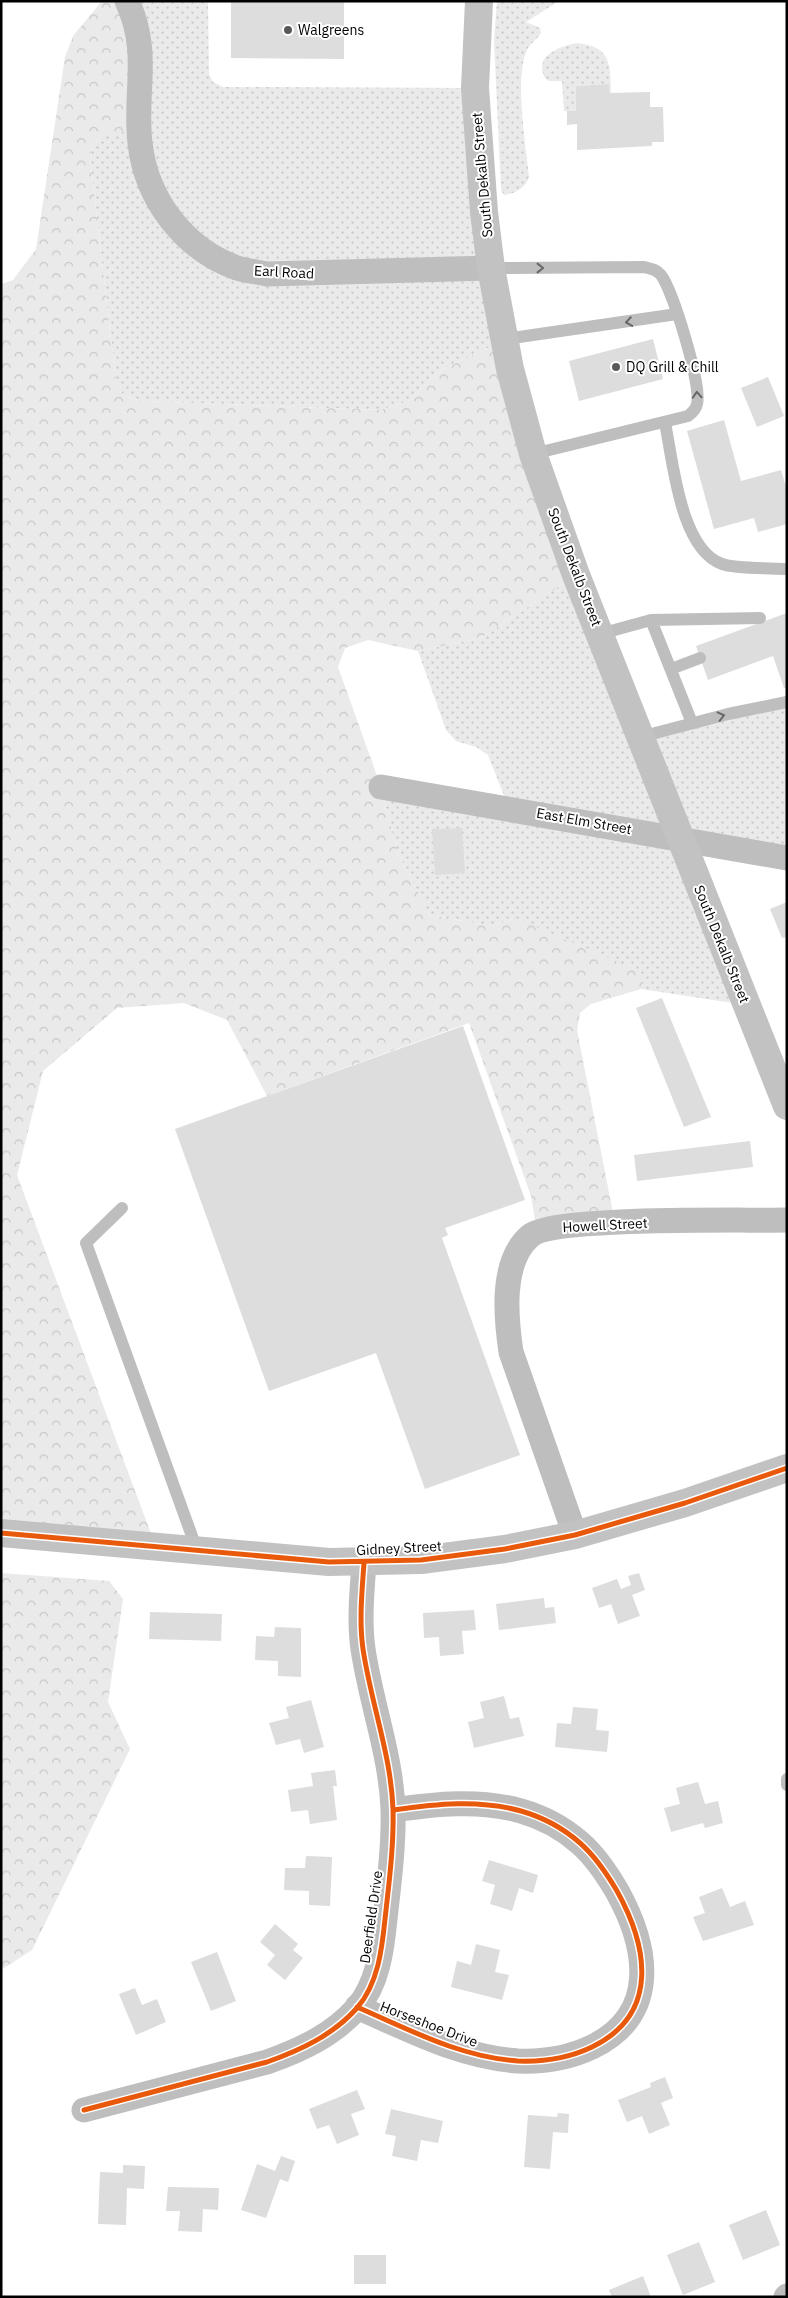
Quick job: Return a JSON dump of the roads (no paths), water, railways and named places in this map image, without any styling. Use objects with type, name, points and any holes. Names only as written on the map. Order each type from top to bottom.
[{"type":"main road","name":"South Dekalb Street","points":[[479,1],[475,88],[484,212],[491,268],[510,369],[533,454],[640,737],[787,1106]]},
{"type":"main road","name":"Gidney Street","points":[[1,1533],[329,1562],[364,1562],[462,1556],[575,1535],[685,1503],[787,1468]]},
{"type":"street","name":"Earl Road","points":[[128,1],[140,36],[142,56],[140,143],[145,169],[170,220],[188,238],[216,258],[238,268],[267,274],[491,268]]},
{"type":"street","name":"East Elm Street","points":[[381,787],[787,858]]},
{"type":"street","name":"Howell Street","points":[[575,1535],[511,1352],[507,1324],[509,1287],[511,1270],[523,1244],[537,1232],[575,1224],[787,1220]]},
{"type":"street","name":"Deerfield Drive","points":[[84,2110],[291,2054],[320,2039],[336,2028],[357,2007],[371,1985],[382,1948],[389,1883],[393,1810],[383,1737],[363,1649],[361,1608],[364,1562]]},
{"type":"street","name":"Horseshoe Drive","points":[[357,2007],[463,2052],[484,2057],[519,2061],[552,2060],[585,2050],[613,2034],[628,2019],[638,2001],[642,1980],[642,1961],[638,1939],[623,1902],[597,1861],[581,1844],[562,1830],[522,1811],[480,1803],[425,1805],[393,1810]]},
{"type":"lane","points":[[491,268],[644,268],[655,270],[661,276],[677,314],[693,368],[698,395],[697,405],[688,416],[533,454]]},
{"type":"lane","points":[[505,339],[677,314]]},
{"type":"lane","points":[[665,422],[682,506],[690,531],[698,544],[707,554],[724,565],[787,569]]},
{"type":"lane","points":[[600,634],[651,620],[760,618]]},
{"type":"lane","points":[[651,620],[692,723]]},
{"type":"lane","points":[[671,669],[700,658]]},
{"type":"lane","points":[[640,737],[692,723],[787,702]]},
{"type":"lane","points":[[122,1208],[86,1243],[197,1550]]},
{"type":"lane","points":[[787,1778],[787,1785]]},
{"type":"place","name":"Walgreens","points":[[288,30]]},
{"type":"place","name":"DQ Grill & Chill","points":[[616,367]]}]
